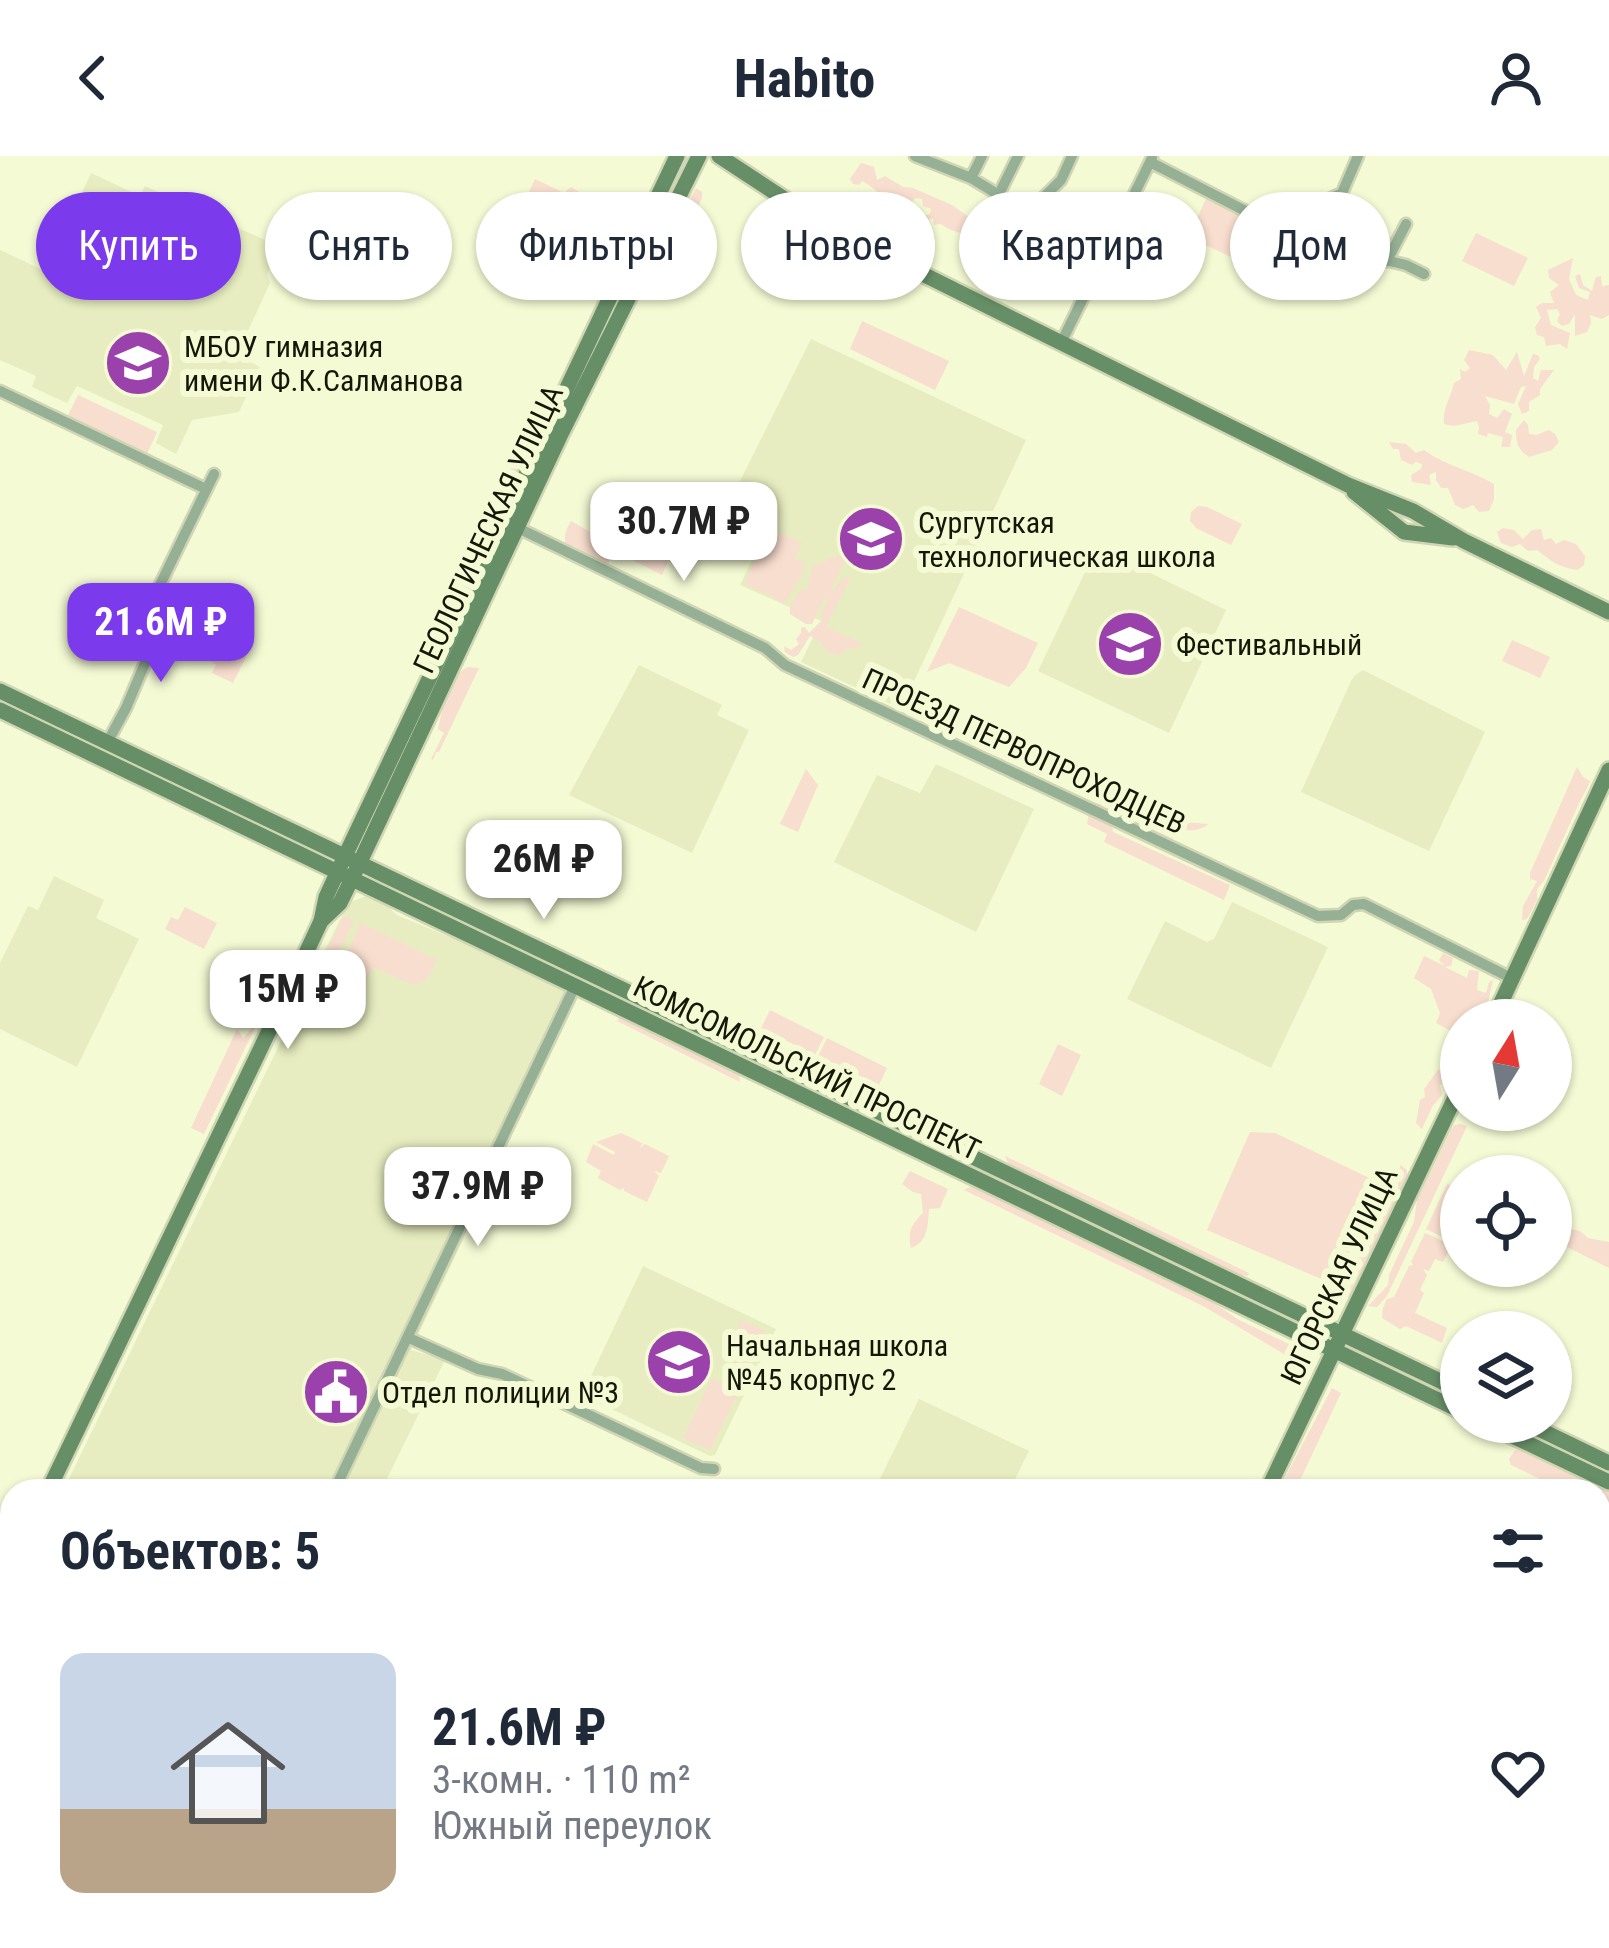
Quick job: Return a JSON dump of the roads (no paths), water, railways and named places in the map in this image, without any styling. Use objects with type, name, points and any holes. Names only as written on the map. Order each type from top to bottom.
[{"type":"main road","name":"ГЕОЛОГИЧЕСКАЯ УЛИЦА","points":[[353,859],[677,156]]},
{"type":"main road","name":"ГЕОЛОГИЧЕСКАЯ УЛИЦА","points":[[54,1479],[322,921],[337,907],[344,876],[699,156]]},
{"type":"main road","points":[[718,156],[842,234],[1348,485],[1417,513],[1609,612]]},
{"type":"main road","points":[[1348,485],[1407,532],[1459,538]]},
{"type":"main road","points":[[1407,532],[1398,521],[1402,513],[1417,513]]},
{"type":"main road","name":"КОМСОМОЛЬСКИЙ ПРОСПЕКТ","points":[[0,692],[40,720],[344,876],[1440,1402]]},
{"type":"main road","name":"КОМСОМОЛЬСКИЙ ПРОСПЕКТ","points":[[0,710],[107,743],[1440,1381]]},
{"type":"main road","points":[[1503,999],[1609,770]]},
{"type":"main road","name":"ЮГОРСКАЯ УЛИЦА","points":[[1273,1479],[1440,1129]]},
{"type":"main road","points":[[1527,1443],[1603,1479]]},
{"type":"main road","points":[[1568,1443],[1609,1463]]},
{"type":"street","points":[[914,156],[939,160],[996,192]]},
{"type":"street","points":[[971,178],[982,156]]},
{"type":"street","points":[[1000,192],[1018,156]]},
{"type":"street","points":[[1049,192],[1061,180],[1072,156]]},
{"type":"street","points":[[1342,192],[1358,156]]},
{"type":"street","points":[[1135,192],[1151,159],[1230,201]]},
{"type":"street","points":[[1390,257],[1406,224]]},
{"type":"street","points":[[1390,261],[1424,274]]},
{"type":"street","points":[[1061,344],[1083,300]]},
{"type":"street","points":[[0,391],[206,490]]},
{"type":"street","points":[[107,743],[148,656],[134,641],[214,473]]},
{"type":"street","name":"ПРОЕЗД ПЕРВОПРОХОДЦЕВ","points":[[518,528],[765,648],[785,665],[1298,907],[1332,916],[1364,904],[1513,979]]},
{"type":"street","points":[[340,1479],[575,986]]},
{"type":"street","points":[[409,1338],[478,1370],[502,1375],[701,1468],[714,1469]]},
{"type":"place","name":"МБОУ гимназия имени Ф.К.Салманова","points":[[138,363]]},
{"type":"place","name":"Сургутская технологическая школа","points":[[871,539]]},
{"type":"place","name":"Фестивальный","points":[[1130,644]]},
{"type":"place","name":"Начальная школа №45 корпус 2","points":[[679,1362]]},
{"type":"place","name":"Отдел полиции №3","points":[[336,1392]]}]
